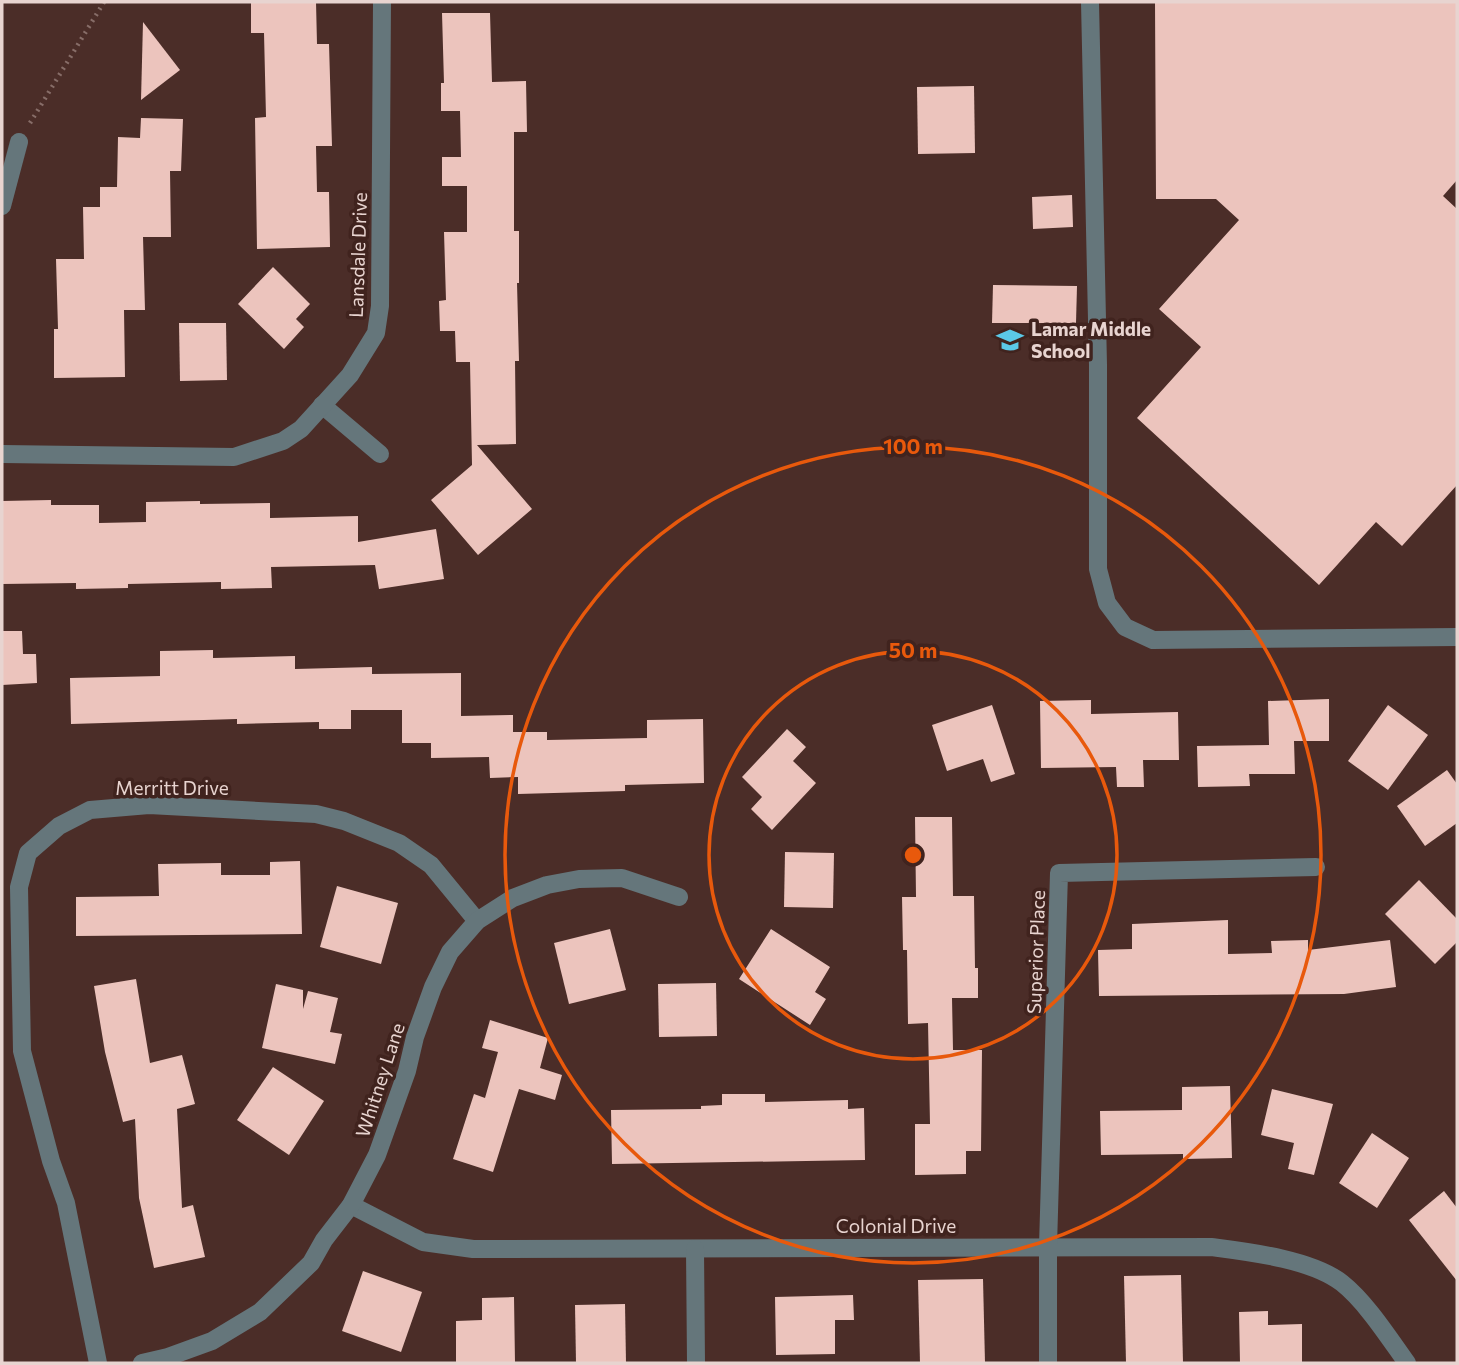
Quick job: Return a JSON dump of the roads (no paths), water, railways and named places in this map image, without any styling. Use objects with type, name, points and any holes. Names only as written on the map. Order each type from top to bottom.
[{"type":"street","name":"Lansdale Drive","points":[[2,454],[233,457],[283,441],[301,429],[350,375],[376,332],[378,319],[382,2]]},
{"type":"street","points":[[1090,2],[1098,365],[1098,569],[1107,603],[1125,627],[1153,640],[1457,637]]},
{"type":"street","points":[[2,206],[19,142]]},
{"type":"street","points":[[322,405],[380,454]]},
{"type":"street","name":"Merritt Drive","points":[[98,1363],[66,1203],[51,1161],[22,1051],[19,887],[28,853],[59,826],[90,810],[149,805],[316,814],[344,821],[398,843],[430,865],[477,921]]},
{"type":"street","name":"Superior Place","points":[[1048,1246],[1059,873],[1316,867]]},
{"type":"street","name":"Whitney Lane","points":[[142,1363],[212,1341],[260,1312],[311,1263],[324,1240],[351,1205],[377,1155],[433,987],[450,952],[477,921],[513,898],[547,884],[579,879],[622,877],[678,897]]},
{"type":"street","name":"Colonial Drive","points":[[351,1205],[423,1242],[474,1249],[1211,1247],[1265,1254],[1324,1272],[1342,1283],[1379,1324],[1407,1363]]},
{"type":"street","points":[[1048,1246],[1048,1363]]},
{"type":"street","points":[[695,1249],[696,1363]]},
{"type":"place","name":"Lamar Middle School","points":[[1010,340]]}]
